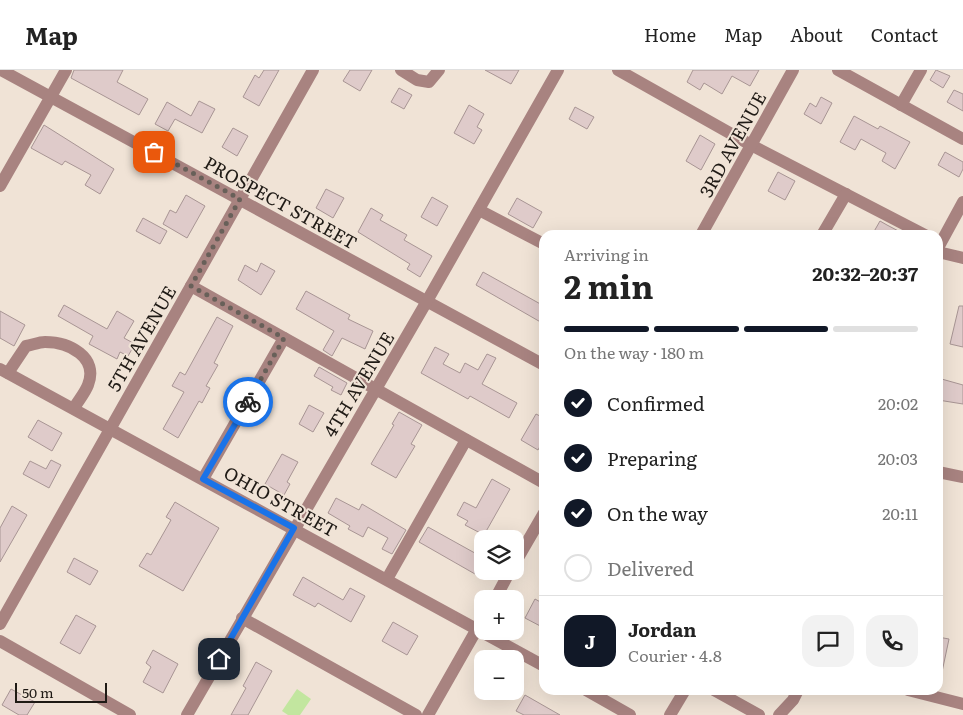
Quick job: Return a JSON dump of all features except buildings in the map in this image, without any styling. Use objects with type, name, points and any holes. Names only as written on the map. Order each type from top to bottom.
[{"type":"street","name":"PROSPECT STREET","points":[[1,70],[539,362]]},
{"type":"street","points":[[0,186],[66,70]]},
{"type":"street","name":"5TH AVENUE","points":[[0,624],[313,70]]},
{"type":"street","points":[[401,70],[424,82],[434,78],[439,70]]},
{"type":"street","name":"4TH AVENUE","points":[[187,715],[427,301],[558,70]]},
{"type":"street","points":[[618,70],[751,145],[915,230]]},
{"type":"street","name":"3RD AVENUE","points":[[704,230],[793,70]]},
{"type":"street","points":[[838,70],[963,139]]},
{"type":"street","points":[[901,105],[921,70]]},
{"type":"street","points":[[825,230],[846,194]]},
{"type":"street","points":[[943,237],[963,202]]},
{"type":"street","points":[[479,210],[539,241]]},
{"type":"street","points":[[943,248],[963,258]]},
{"type":"street","points":[[191,286],[539,480]]},
{"type":"street","points":[[203,479],[284,338]]},
{"type":"street","points":[[4,371],[26,346],[43,342],[58,343],[78,350],[88,361],[90,371],[88,385],[74,408]]},
{"type":"street","name":"OHIO STREET","points":[[4,371],[387,579],[474,621]]},
{"type":"street","points":[[387,579],[466,440]]},
{"type":"street","points":[[943,473],[963,477]]},
{"type":"street","points":[[524,547],[539,522]]},
{"type":"street","points":[[242,618],[416,715]]},
{"type":"street","points":[[428,715],[474,634]]},
{"type":"street","name":"OHIO STREET","points":[[504,640],[539,663]]},
{"type":"street","points":[[0,641],[130,715]]},
{"type":"street","points":[[595,695],[630,715]]},
{"type":"street","points":[[670,715],[682,695]]},
{"type":"street","points":[[723,695],[758,715]]},
{"type":"street","points":[[780,715],[796,695]]},
{"type":"street","points":[[928,695],[963,704]]},
{"type":"green space","points":[[297,689],[311,699],[300,715],[288,715],[282,711]]},
{"type":"way so far","points":[[154,152],[240,199],[191,286],[284,338],[248,402]]},
{"type":"route","points":[[219,659],[294,528],[203,479],[248,402]]}]
